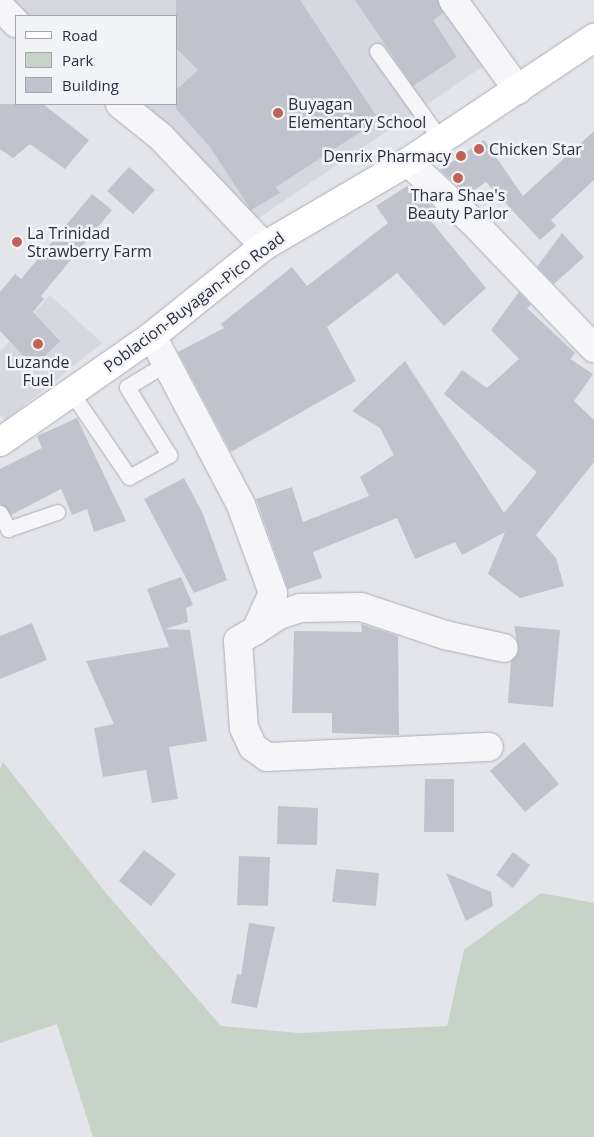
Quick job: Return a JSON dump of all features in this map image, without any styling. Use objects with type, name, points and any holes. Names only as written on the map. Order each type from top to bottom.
[{"type":"main road","name":"Poblacion-Buyagan-Pico Road","points":[[4,434],[71,392],[152,336],[264,246],[408,162],[594,38]]},
{"type":"street","points":[[453,0],[518,90]]},
{"type":"street","points":[[0,7],[15,22]]},
{"type":"street","points":[[121,105],[161,136],[264,246]]},
{"type":"street","points":[[408,162],[472,222],[594,348]]},
{"type":"street","points":[[152,336],[241,505],[273,593],[256,630]]},
{"type":"street","points":[[489,747],[268,757],[253,747],[244,728],[238,641],[279,615],[301,608],[362,607],[445,635],[504,648]]},
{"type":"lane","points":[[377,51],[441,140]]},
{"type":"lane","points":[[127,387],[167,363]]},
{"type":"lane","points":[[71,392],[128,477],[169,455],[111,364]]},
{"type":"lane","points":[[0,513],[8,529],[56,512]]},
{"type":"shaded area","name":"Buyagan Elementary School","points":[[7,0],[434,0],[485,65],[257,219],[131,105],[178,105],[178,15],[19,15]]},
{"type":"shaded area","points":[[50,295],[102,343],[6,420],[0,415],[0,352]]},
{"type":"green space","points":[[3,762],[106,893],[221,1026],[299,1033],[447,1026],[464,950],[541,893],[594,903],[594,1137],[93,1137],[57,1024],[0,1043],[0,769]]},
{"type":"building","points":[[176,0],[300,0],[379,120],[276,187],[280,193],[251,210],[210,147],[176,109],[176,105],[178,105],[178,88],[198,70],[178,50],[178,15],[176,15]]},
{"type":"building","points":[[355,0],[438,0],[443,13],[433,20],[457,57],[413,86]]},
{"type":"building","points":[[0,104],[44,105],[89,140],[65,169],[30,144],[13,158],[0,149]]},
{"type":"building","points":[[594,131],[594,180],[551,220],[556,226],[540,240],[486,182],[467,195],[440,170],[484,140],[523,196]]},
{"type":"building","points":[[129,167],[155,190],[133,214],[107,191]]},
{"type":"building","points":[[407,186],[441,213],[430,220],[486,288],[444,326],[397,273],[327,327],[356,381],[231,452],[178,352],[224,328],[221,324],[292,267],[307,286],[388,223],[376,206]]},
{"type":"building","points":[[92,194],[112,210],[41,296],[44,299],[33,312],[60,341],[34,367],[0,331],[0,292],[15,274],[21,279]]},
{"type":"building","points":[[562,233],[584,257],[554,284],[537,267]]},
{"type":"building","points":[[519,292],[531,305],[527,308],[575,353],[570,359],[593,374],[574,401],[594,420],[594,462],[536,535],[556,558],[564,586],[520,598],[488,574],[505,532],[462,555],[455,542],[415,559],[397,518],[313,552],[322,578],[288,589],[256,499],[292,487],[303,522],[369,496],[360,477],[394,455],[380,428],[352,411],[405,361],[504,513],[537,472],[444,394],[462,370],[487,388],[519,359],[491,330]]},
{"type":"building","points":[[77,418],[126,521],[94,532],[87,509],[72,515],[61,489],[11,515],[0,504],[0,469],[42,448],[37,436]]},
{"type":"building","points":[[184,478],[203,514],[227,580],[194,593],[144,499]]},
{"type":"building","points":[[181,577],[193,605],[186,608],[188,622],[165,629],[190,630],[207,741],[169,747],[178,799],[152,803],[146,770],[103,777],[94,728],[114,724],[86,661],[169,647],[147,589]]},
{"type":"building","points":[[32,623],[47,660],[0,679],[0,636]]},
{"type":"building","points":[[361,624],[398,636],[399,735],[332,733],[332,713],[292,713],[294,631],[362,632]]},
{"type":"building","points":[[514,626],[560,630],[553,707],[508,703],[511,661],[519,651]]},
{"type":"building","points":[[524,742],[559,784],[525,812],[490,771]]},
{"type":"building","points":[[425,779],[454,779],[454,832],[424,832]]},
{"type":"building","points":[[278,806],[318,808],[317,845],[277,844]]},
{"type":"building","points":[[144,850],[176,874],[151,906],[119,881]]},
{"type":"building","points":[[513,852],[530,865],[513,888],[496,875]]},
{"type":"building","points":[[239,856],[270,857],[268,906],[237,905]]},
{"type":"building","points":[[336,869],[379,873],[376,906],[332,902]]},
{"type":"building","points":[[446,873],[491,892],[493,906],[466,921]]},
{"type":"building","points":[[249,923],[275,927],[257,1008],[231,1003],[237,974],[241,975]]},
{"type":"place","name":"Buyagan Elementary School","points":[[278,113]]},
{"type":"place","name":"Chicken Star","points":[[479,149]]},
{"type":"place","name":"Denrix Pharmacy","points":[[461,156]]},
{"type":"place","name":"Thara Shae's Beauty Parlor","points":[[458,178]]},
{"type":"place","name":"La Trinidad Strawberry Farm","points":[[17,242]]},
{"type":"place","name":"Luzande Fuel","points":[[38,344]]}]
